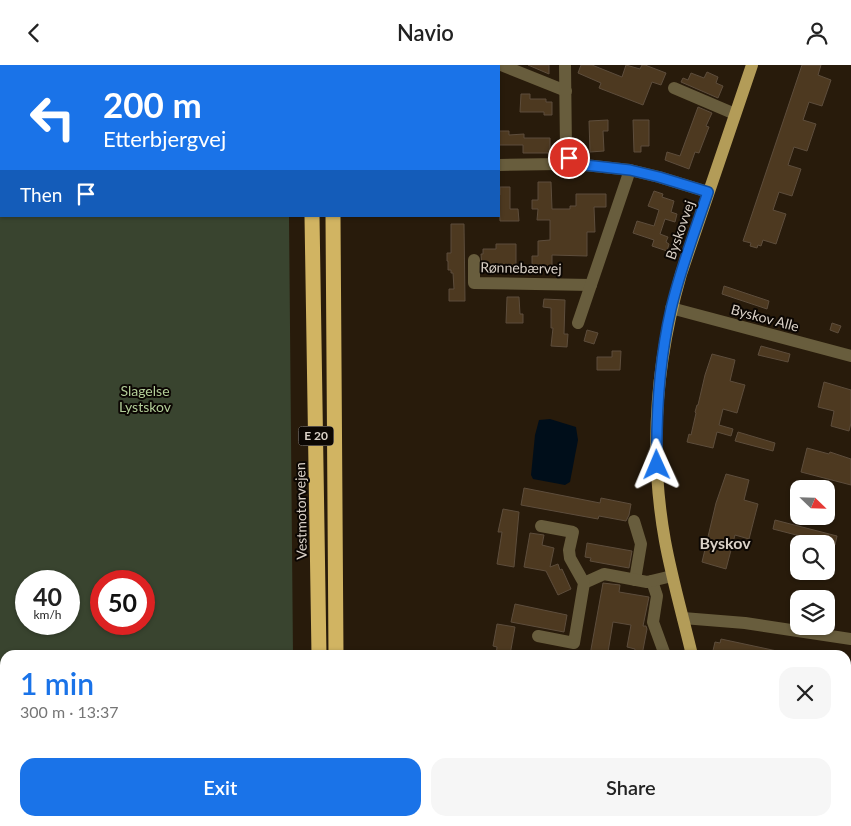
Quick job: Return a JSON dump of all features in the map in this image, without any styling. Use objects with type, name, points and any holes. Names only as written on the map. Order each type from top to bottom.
[{"type":"highway","name":"Vestmotorvejen","points":[[312,217],[320,650]]},
{"type":"highway","name":"E 20","points":[[333,217],[336,650]]},
{"type":"main road","name":"Byskovvej","points":[[691,650],[672,576],[660,506],[656,423],[661,366],[671,308],[708,192],[752,65]]},
{"type":"street","points":[[501,65],[566,91]]},
{"type":"street","points":[[565,65],[566,150],[569,158],[576,164],[630,170],[708,192]]},
{"type":"street","points":[[674,88],[735,114]]},
{"type":"street","points":[[500,165],[558,164],[569,158]]},
{"type":"street","points":[[578,323],[630,170]]},
{"type":"street","name":"Rønnebærvej","points":[[474,260],[474,283],[591,285]]},
{"type":"street","name":"Byskov Alle","points":[[671,308],[851,356]]},
{"type":"street","points":[[634,521],[641,543],[635,579]]},
{"type":"street","points":[[538,636],[574,643],[584,583],[570,558],[569,550],[573,532],[541,526]]},
{"type":"street","points":[[584,583],[604,574],[647,582],[672,576]]},
{"type":"street","points":[[652,581],[657,596],[653,622],[663,650]]},
{"type":"street","points":[[683,617],[745,623],[851,639]]},
{"type":"green space","name":"Slagelse Lystskov","points":[[0,217],[289,217],[293,650],[0,650]]},
{"type":"water","points":[[550,419],[576,427],[578,440],[570,482],[565,485],[533,479],[531,475],[535,435],[539,420]]},
{"type":"building","points":[[528,65],[549,65],[549,74]]},
{"type":"building","points":[[581,65],[592,65],[622,77],[626,65],[640,69],[642,65],[645,65],[666,73],[661,85],[652,82],[643,105],[599,88],[601,83],[578,73]]},
{"type":"building","points":[[802,65],[821,65],[818,75],[831,80],[822,106],[809,102],[803,120],[816,124],[807,151],[794,147],[788,165],[801,169],[792,196],[779,192],[773,210],[786,214],[776,244],[763,240],[761,246],[758,245],[757,248],[750,246],[751,243],[743,241]]},
{"type":"building","points":[[707,72],[718,77],[716,83],[723,86],[718,98],[681,82],[683,78],[688,80],[691,73],[704,78]]},
{"type":"building","points":[[521,94],[530,94],[530,99],[546,99],[546,102],[552,102],[552,115],[544,115],[544,112],[520,112]]},
{"type":"building","points":[[698,107],[712,113],[706,126],[709,127],[699,153],[695,152],[689,169],[665,160],[667,152],[680,156]]},
{"type":"building","points":[[608,120],[608,131],[603,131],[604,151],[590,152],[589,121]]},
{"type":"building","points":[[633,120],[649,120],[649,146],[641,146],[641,152],[634,152]]},
{"type":"building","points":[[500,131],[509,131],[509,135],[524,134],[524,138],[550,138],[550,153],[523,153],[523,145],[500,145]]},
{"type":"building","points":[[538,182],[551,182],[552,209],[570,209],[570,206],[576,206],[576,194],[606,194],[606,207],[594,207],[595,232],[587,232],[587,256],[552,255],[552,269],[532,269],[532,256],[538,256],[538,241],[550,240],[550,220],[537,220],[538,209],[532,209],[532,200],[538,200]]},
{"type":"building","points":[[500,187],[510,187],[510,209],[518,209],[519,221],[500,221]]},
{"type":"building","points":[[654,191],[663,194],[662,197],[674,201],[671,212],[677,214],[675,222],[665,219],[660,234],[668,237],[666,242],[669,244],[667,251],[652,246],[654,240],[633,233],[637,221],[654,226],[659,210],[648,206]]},
{"type":"building","points":[[451,224],[464,224],[465,301],[449,301],[449,289],[454,289],[453,273],[451,273],[451,270],[448,270],[447,261],[447,253],[451,253]]},
{"type":"building","points":[[496,244],[516,244],[516,268],[482,267],[481,254],[483,254],[483,249],[496,249]]},
{"type":"building","points":[[724,286],[769,301],[767,309],[722,294]]},
{"type":"building","points":[[507,297],[519,297],[520,314],[523,314],[523,323],[506,323]]},
{"type":"building","points":[[544,299],[565,300],[564,334],[568,334],[567,347],[551,346],[553,328],[551,328],[551,308],[543,307]]},
{"type":"building","points":[[832,323],[841,326],[838,333],[830,330]]},
{"type":"building","points":[[587,330],[598,333],[594,344],[584,341]]},
{"type":"building","points":[[761,346],[790,354],[788,362],[758,355]]},
{"type":"building","points":[[612,351],[621,351],[620,370],[597,370],[597,357],[612,357]]},
{"type":"building","points":[[712,354],[735,360],[730,381],[745,385],[737,413],[723,409],[719,425],[733,429],[731,436],[717,432],[713,448],[687,442],[689,434],[691,435],[695,412]]},
{"type":"building","points":[[824,382],[851,390],[851,423],[849,431],[831,426],[834,411],[818,407]]},
{"type":"building","points":[[738,432],[775,443],[773,451],[735,441]]},
{"type":"building","points":[[807,448],[829,454],[830,452],[851,459],[851,485],[835,480],[801,472]]},
{"type":"building","points":[[726,474],[749,480],[744,500],[758,504],[749,539],[735,535],[726,569],[702,562],[716,503]]},
{"type":"building","points":[[524,488],[600,503],[601,498],[631,504],[629,515],[626,521],[599,516],[598,519],[521,505]]},
{"type":"building","points":[[503,509],[519,512],[514,567],[497,564],[502,532],[498,532]]},
{"type":"building","points":[[775,520],[833,535],[796,535],[773,529]]},
{"type":"building","points":[[530,533],[544,535],[542,545],[554,548],[550,567],[558,564],[571,589],[558,595],[546,571],[524,567]]},
{"type":"building","points":[[587,543],[632,551],[629,568],[590,561],[591,558],[585,557]]},
{"type":"building","points":[[603,583],[620,585],[619,592],[649,597],[643,626],[646,626],[647,629],[643,650],[635,650],[627,647],[631,625],[613,622],[608,650],[591,650]]},
{"type":"building","points":[[515,604],[567,615],[564,632],[511,622]]},
{"type":"building","points":[[497,624],[515,627],[511,650],[497,650],[497,647],[493,646]]},
{"type":"building","points":[[721,639],[772,650],[713,650],[715,642],[720,643]]},
{"type":"district","name":"Byskov","points":[[725,543]]},
{"type":"route","points":[[569,158],[576,164],[630,170],[708,192],[671,308],[661,366],[656,415],[657,465]]}]
